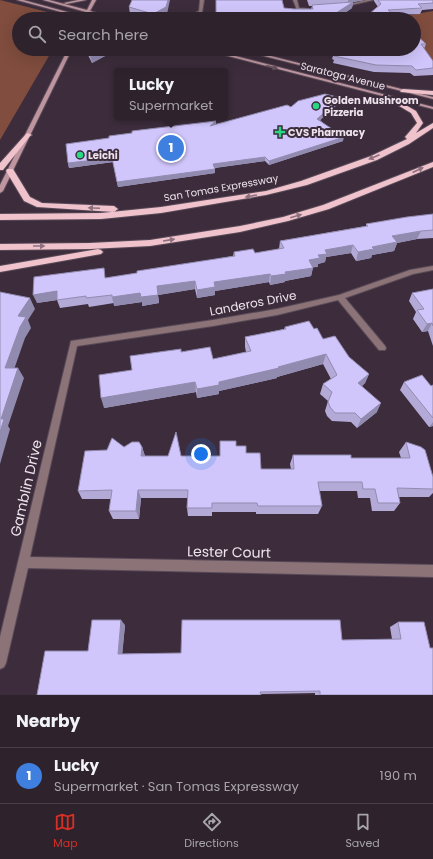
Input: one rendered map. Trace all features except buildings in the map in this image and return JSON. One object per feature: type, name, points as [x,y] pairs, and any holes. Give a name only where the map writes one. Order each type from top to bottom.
[{"type":"highway","points":[[403,91],[433,93]]},
{"type":"highway","points":[[386,96],[414,112],[420,123],[406,142]]},
{"type":"highway","name":"San Tomas Expressway","points":[[0,217],[101,216],[161,210],[266,193],[304,183],[374,158],[406,142],[433,125]]},
{"type":"highway","points":[[0,168],[28,135]]},
{"type":"highway","points":[[0,269],[240,229],[285,219],[326,207],[399,179],[433,164]]},
{"type":"highway","points":[[10,171],[27,199],[40,205],[161,210]]},
{"type":"highway","points":[[0,247],[90,246],[150,243]]},
{"type":"main road","points":[[18,0],[62,12]]},
{"type":"main road","points":[[45,0],[92,12]]},
{"type":"main road","points":[[55,3],[73,3],[84,0]]},
{"type":"main road","points":[[88,11],[94,0]]},
{"type":"main road","points":[[0,191],[67,56]]},
{"type":"main road","name":"Saratoga Avenue","points":[[230,56],[433,108]]},
{"type":"main road","name":"Saratoga Avenue","points":[[266,56],[433,98]]},
{"type":"street","points":[[201,12],[202,0]]},
{"type":"street","points":[[295,0],[298,9],[315,9]]},
{"type":"street","points":[[336,7],[371,0]]},
{"type":"street","name":"Landeros Drive","points":[[74,343],[213,323],[277,312],[340,297],[412,272],[433,268]]},
{"type":"street","points":[[340,297],[382,348]]},
{"type":"street","name":"Gamblin Drive","points":[[0,663],[74,343]]},
{"type":"street","name":"Lester Court","points":[[24,562],[433,571]]},
{"type":"shaded area","points":[[0,0],[47,12],[12,12],[12,56],[49,56],[0,140]]},
{"type":"shaded area","points":[[433,11],[433,63],[421,46],[421,13]]},
{"type":"place","name":"Golden Mushroom Pizzeria","points":[[316,106]]},
{"type":"place","name":"CVS Pharmacy","points":[[280,132]]},
{"type":"place","name":"Lucky","points":[[171,148]]},
{"type":"place","name":"Leichi","points":[[80,155]]}]
